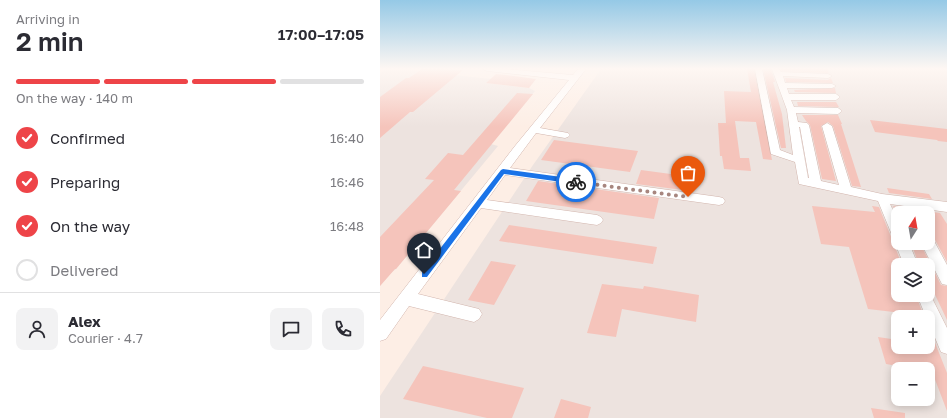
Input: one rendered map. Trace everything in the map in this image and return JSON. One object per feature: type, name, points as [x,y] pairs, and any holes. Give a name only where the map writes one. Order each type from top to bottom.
[{"type":"street","points":[[380,333],[567,89]]},
{"type":"street","points":[[763,89],[775,152],[799,160]]},
{"type":"street","points":[[783,89],[791,110],[804,181],[945,210]]},
{"type":"street","points":[[786,97],[836,97]]},
{"type":"street","points":[[791,110],[838,111]]},
{"type":"street","points":[[793,124],[804,125],[816,184]]},
{"type":"street","points":[[827,126],[846,190]]},
{"type":"street","points":[[534,130],[565,135]]},
{"type":"street","points":[[503,171],[719,201]]},
{"type":"street","points":[[882,198],[891,219]]},
{"type":"street","points":[[906,201],[908,206]]},
{"type":"street","points":[[479,203],[597,220]]},
{"type":"street","points":[[932,250],[947,279]]},
{"type":"street","points":[[406,298],[474,314]]},
{"type":"street","points":[[927,302],[947,346]]},
{"type":"shaded area","points":[[380,89],[530,89],[535,91],[491,144],[498,146],[396,269],[380,286]]},
{"type":"shaded area","points":[[587,89],[947,89],[947,418],[380,418],[380,396],[533,165]]},
{"type":"building","points":[[392,89],[441,89],[413,112],[410,112],[380,138],[380,97]]},
{"type":"building","points":[[750,89],[758,89],[772,160],[763,159],[756,122],[735,121],[740,158],[749,158],[751,171],[724,169],[722,156],[720,156],[718,123],[726,123],[724,91],[751,92]]},
{"type":"building","points":[[767,89],[775,89],[782,114],[786,148],[781,148]]},
{"type":"building","points":[[835,89],[836,93],[795,92],[794,90]]},
{"type":"building","points":[[517,93],[533,94],[454,190],[461,191],[380,286],[380,237],[434,180],[425,179],[448,153],[463,155]]},
{"type":"building","points":[[797,102],[836,102],[839,107],[798,106]]},
{"type":"building","points":[[802,115],[838,115],[861,187],[852,186],[833,126],[828,122],[821,126],[836,181],[822,179],[810,125]]},
{"type":"building","points":[[870,120],[947,129],[947,142],[875,132]]},
{"type":"building","points":[[554,140],[638,151],[630,172],[541,160]]},
{"type":"building","points":[[641,170],[693,177],[691,191],[636,184]]},
{"type":"building","points":[[538,181],[659,198],[654,219],[526,201]]},
{"type":"building","points":[[887,188],[929,194],[932,199],[889,193]]},
{"type":"building","points":[[812,206],[875,212],[872,206],[879,207],[891,237],[891,250],[896,250],[899,258],[891,258],[891,302],[919,302],[921,310],[891,310],[891,312],[868,309],[849,247],[821,244]]},
{"type":"building","points":[[935,212],[940,213],[947,224],[947,262],[935,240]]},
{"type":"building","points":[[509,225],[657,247],[653,264],[499,241]]},
{"type":"building","points":[[914,250],[924,250],[928,258],[916,258]]},
{"type":"building","points":[[491,261],[516,265],[494,305],[468,300]]},
{"type":"building","points":[[935,273],[941,285],[947,286],[947,320],[935,295]]},
{"type":"building","points":[[602,284],[643,289],[644,286],[699,295],[696,322],[622,309],[616,337],[587,333]]},
{"type":"building","points":[[878,337],[891,339],[891,354],[935,354],[935,343],[947,373],[947,411],[935,380],[935,362],[891,362],[891,365],[886,364]]},
{"type":"building","points":[[423,366],[524,388],[512,418],[487,418],[403,399]]},
{"type":"building","points":[[561,399],[591,407],[588,418],[554,418]]},
{"type":"building","points":[[871,408],[905,413],[905,418],[874,418]]},
{"type":"way so far","points":[[576,182],[688,197]]},
{"type":"route","points":[[424,274],[503,171],[576,182]]}]
